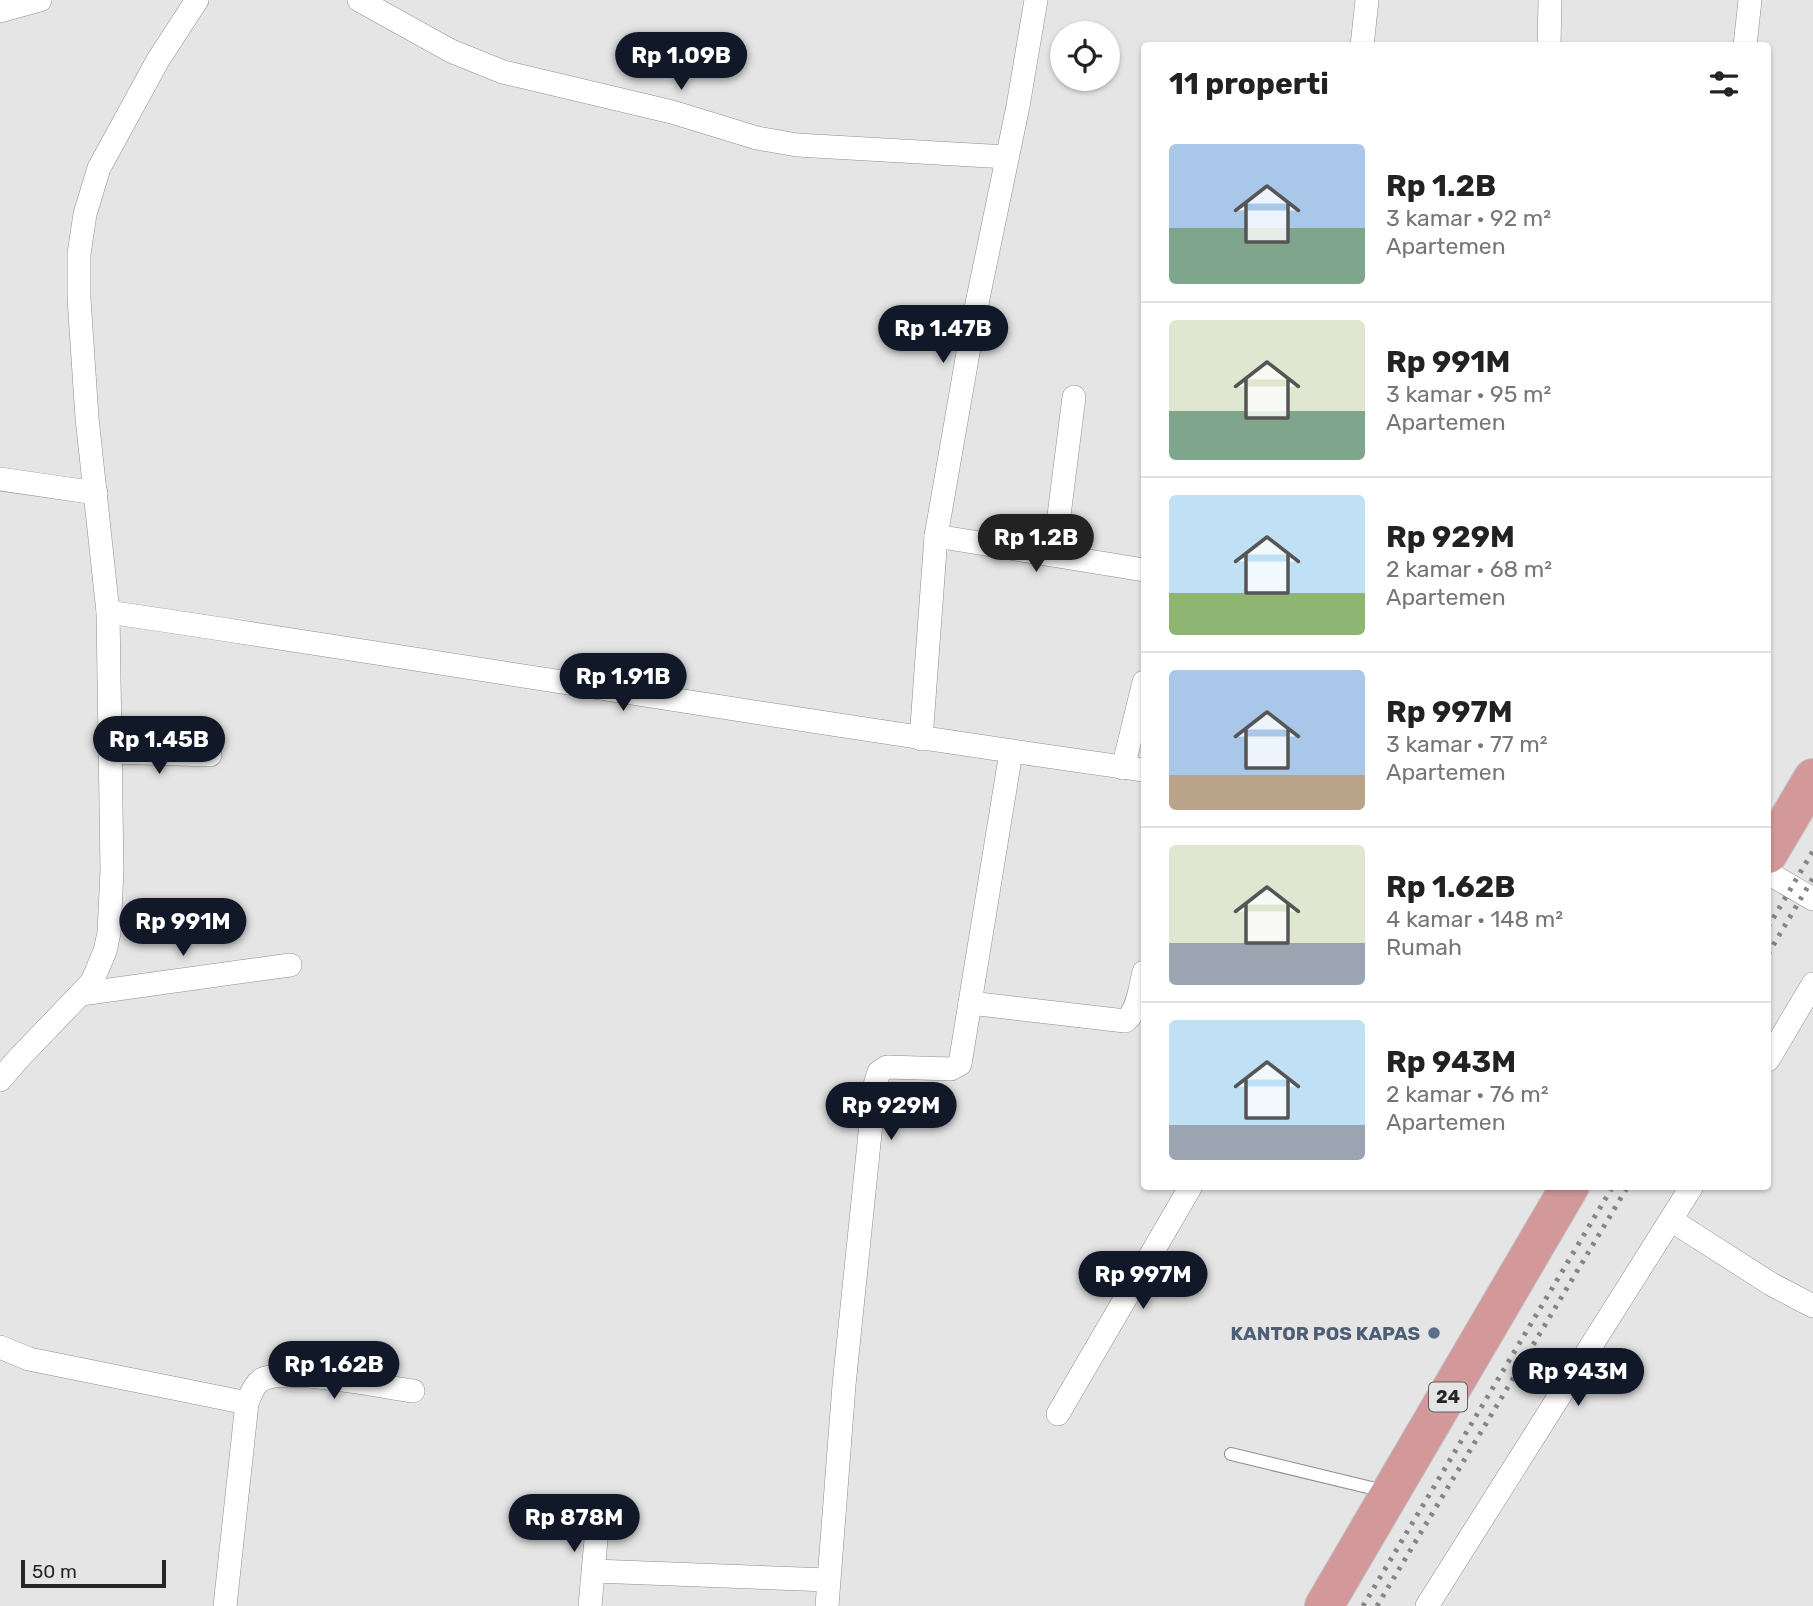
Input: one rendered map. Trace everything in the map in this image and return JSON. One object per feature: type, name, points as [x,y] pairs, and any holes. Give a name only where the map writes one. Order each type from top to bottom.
[{"type":"highway","points":[[1771,849],[1813,778]]},
{"type":"highway","name":"24","points":[[1324,1606],[1568,1190]]},
{"type":"street","points":[[0,11],[40,0]]},
{"type":"street","points":[[0,1080],[81,994],[99,969],[109,933],[112,881],[108,612],[87,418],[79,298],[79,254],[85,214],[99,168],[158,60],[197,0]]},
{"type":"street","points":[[359,0],[452,51],[503,72],[672,112],[757,138],[797,145],[1007,157]]},
{"type":"street","points":[[922,739],[936,536],[975,313],[1037,0]]},
{"type":"street","points":[[1362,42],[1367,0]]},
{"type":"street","points":[[1549,42],[1550,0]]},
{"type":"street","points":[[1745,42],[1750,0]]},
{"type":"street","points":[[1054,555],[1074,397]]},
{"type":"street","points":[[0,479],[96,493]]},
{"type":"street","points":[[936,536],[1141,570]]},
{"type":"street","points":[[108,612],[922,739],[1134,769],[1141,708]]},
{"type":"street","points":[[111,752],[210,755]]},
{"type":"street","points":[[827,1606],[844,1385],[875,1084],[879,1072],[887,1067],[951,1069],[958,1066],[963,1050],[1011,752]]},
{"type":"street","points":[[1771,875],[1813,899]]},
{"type":"street","points":[[81,994],[290,965]]},
{"type":"street","points":[[970,1003],[1125,1021],[1131,1017],[1141,983]]},
{"type":"street","points":[[1771,1055],[1813,984]]},
{"type":"street","points":[[1058,1415],[1189,1190]]},
{"type":"street","points":[[1427,1606],[1690,1190]]},
{"type":"street","points":[[1671,1220],[1771,1284],[1813,1306]]},
{"type":"street","points":[[0,1347],[29,1359],[247,1403]]},
{"type":"street","points":[[225,1606],[247,1403],[256,1385],[276,1375],[334,1379],[413,1391]]},
{"type":"street","points":[[590,1606],[599,1506]]},
{"type":"street","points":[[594,1571],[828,1580]]},
{"type":"lane","points":[[1231,1454],[1392,1493]]},
{"type":"railway","points":[[1771,922],[1813,851]]},
{"type":"railway","points":[[1771,949],[1813,878]]},
{"type":"railway","points":[[1363,1606],[1611,1190]]},
{"type":"railway","points":[[1377,1606],[1626,1190]]},
{"type":"place","name":"KANTOR POS KAPAS","points":[[1434,1333]]}]
